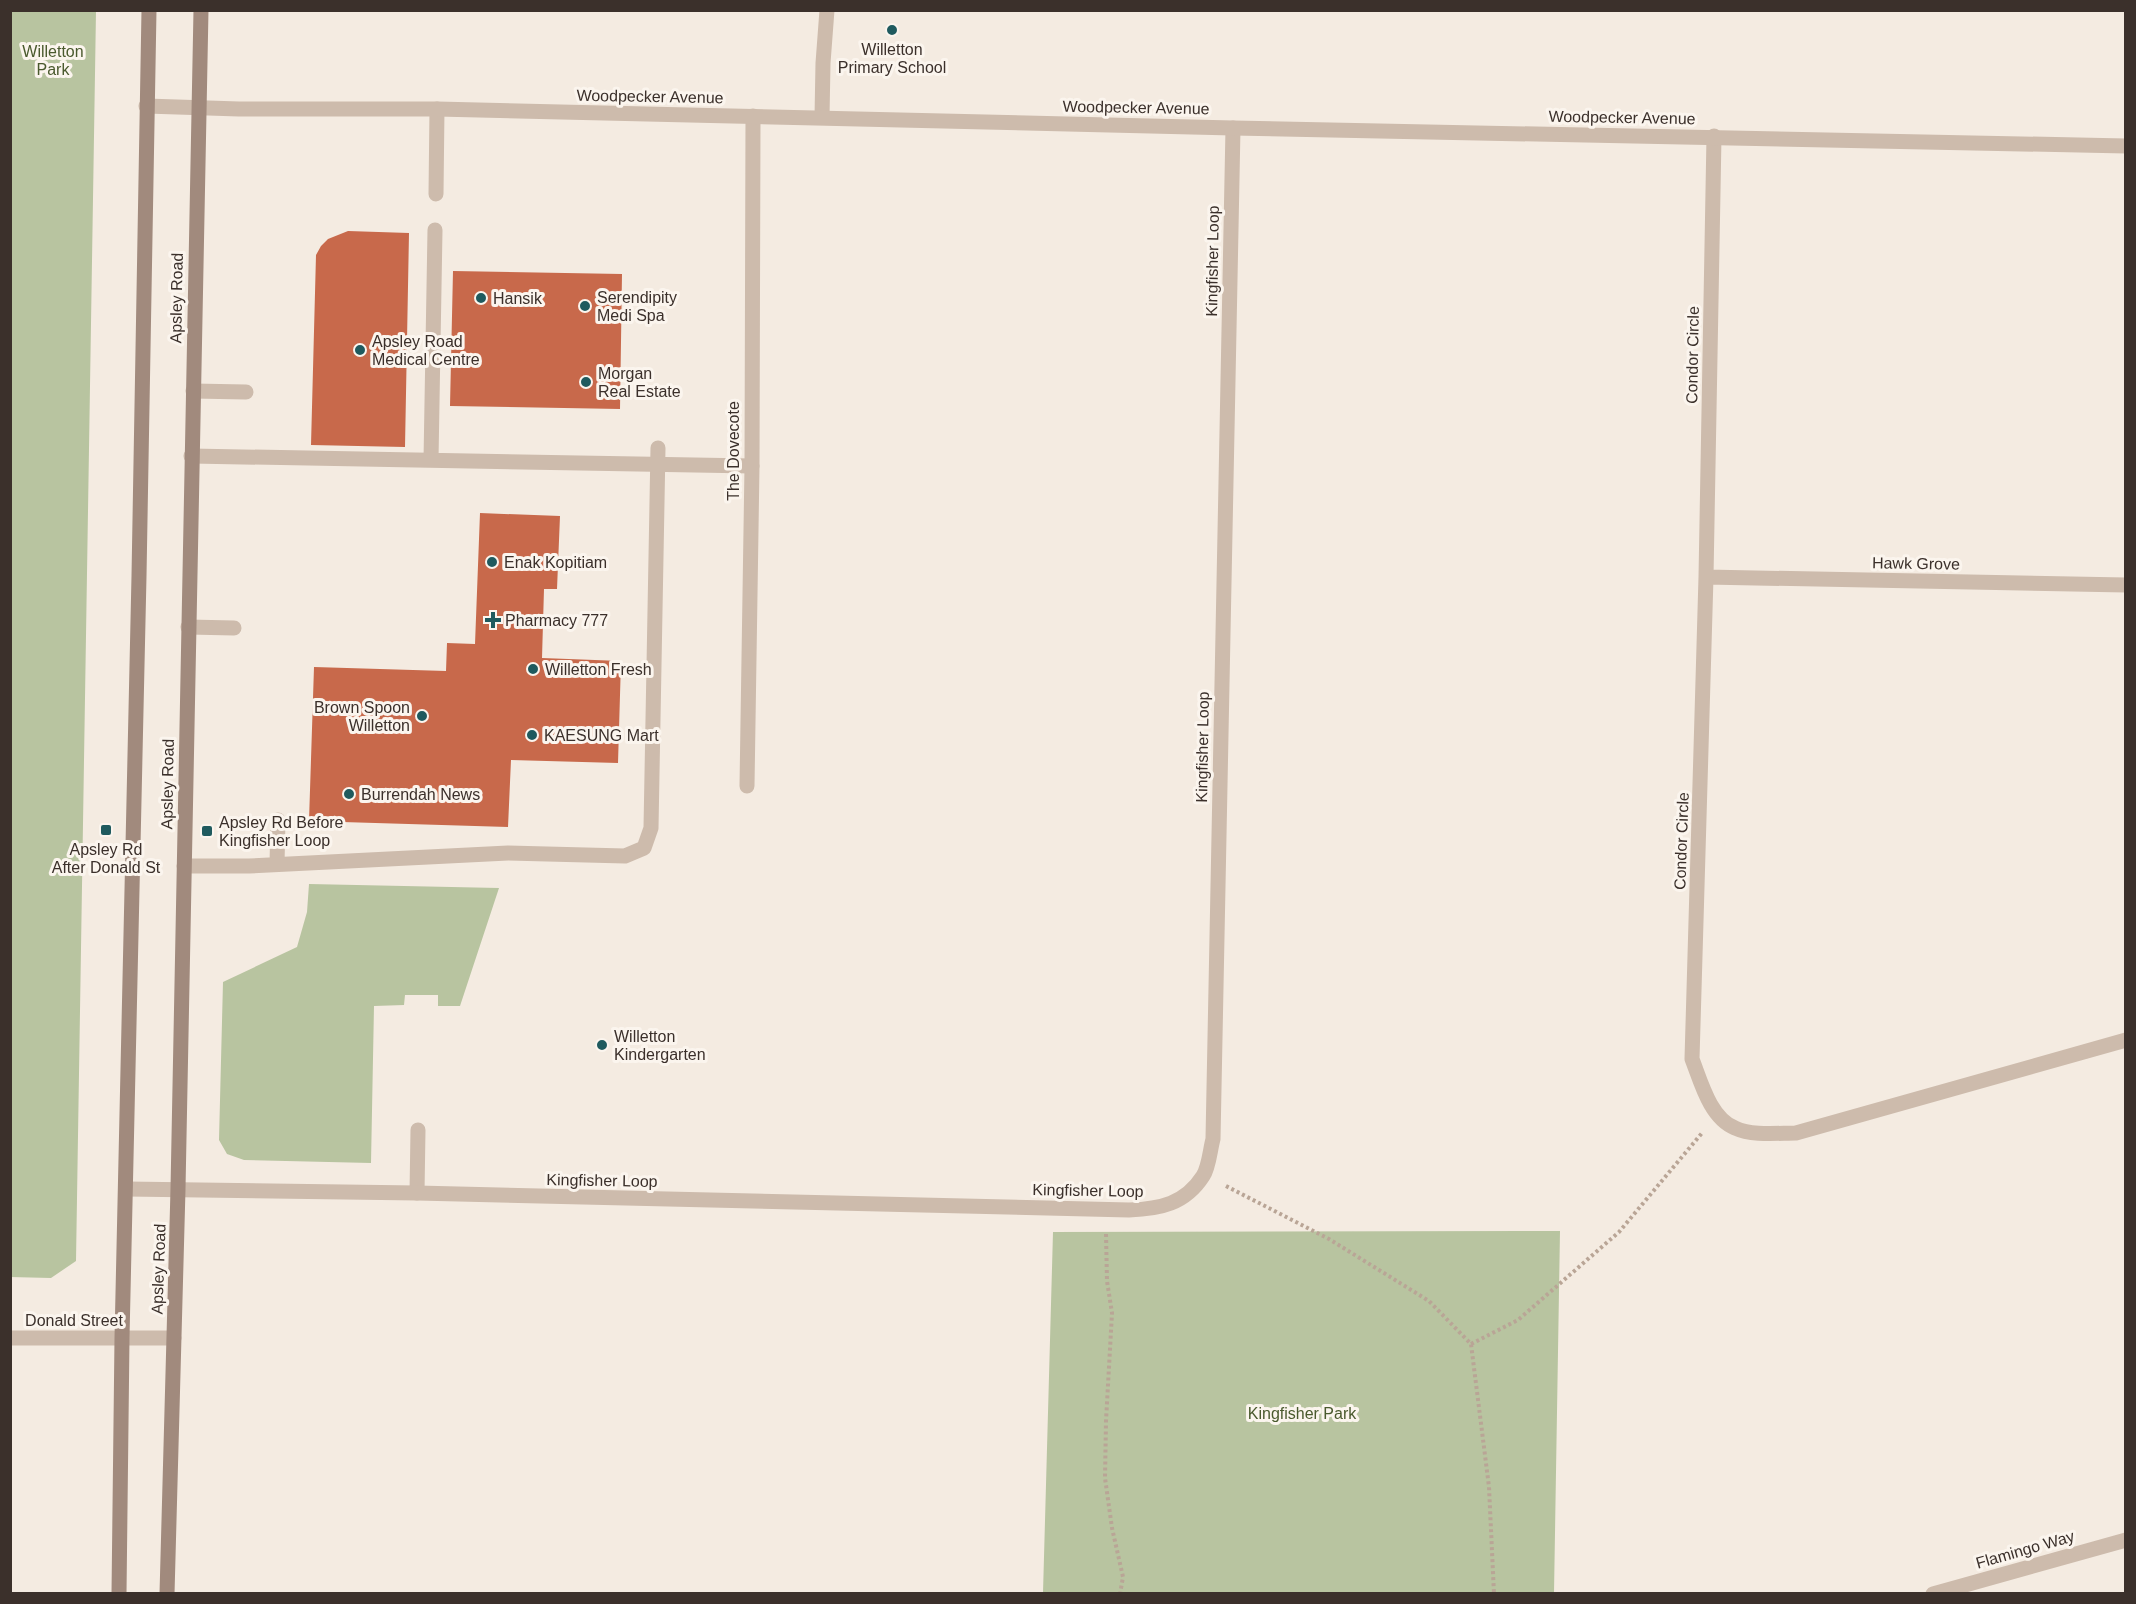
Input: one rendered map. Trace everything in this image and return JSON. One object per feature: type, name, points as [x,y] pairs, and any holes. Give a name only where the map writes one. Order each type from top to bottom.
[{"type":"main road","name":"Apsley Road","points":[[119,1593],[122,1338],[149,10]]},
{"type":"main road","name":"Apsley Road","points":[[167,1593],[178,1189],[201,10]]},
{"type":"street","points":[[822,117],[827,10]]},
{"type":"street","name":"Woodpecker Avenue","points":[[146,106],[437,109],[2126,146]]},
{"type":"street","points":[[436,194],[437,109]]},
{"type":"street","name":"The Dovecote","points":[[747,786],[752,466],[753,116]]},
{"type":"street","name":"Kingfisher Loop","points":[[126,1189],[1107,1209],[1156,1209],[1183,1198],[1204,1175],[1213,1139],[1233,128]]},
{"type":"street","name":"Condor Circle","points":[[1714,136],[1706,578],[1692,1059],[1717,1114]]},
{"type":"street","points":[[431,460],[435,230]]},
{"type":"street","points":[[192,392],[246,392]]},
{"type":"street","points":[[184,866],[508,853],[625,856],[644,848],[651,828],[658,448]]},
{"type":"street","points":[[191,456],[290,465],[384,466],[431,460],[752,466]]},
{"type":"street","name":"Hawk Grove","points":[[1706,578],[2126,585]]},
{"type":"street","points":[[188,627],[234,628]]},
{"type":"street","points":[[277,864],[278,820]]},
{"type":"street","points":[[1717,1114],[1735,1128],[1765,1134],[1796,1133],[2126,1040]]},
{"type":"street","points":[[417,1194],[418,1130]]},
{"type":"street","name":"Donald Street","points":[[10,1338],[174,1338]]},
{"type":"street","name":"Flamingo Way","points":[[1934,1593],[2126,1540]]},
{"type":"path","points":[[1471,1344],[1518,1320],[1619,1233],[1717,1114]]},
{"type":"path","points":[[1204,1175],[1329,1239],[1429,1301],[1471,1344],[1489,1487],[1494,1593]]},
{"type":"path","points":[[1107,1209],[1107,1281],[1112,1313],[1105,1478],[1112,1528],[1124,1577],[1120,1593]]},
{"type":"green space","name":"Willetton Park","points":[[11,10],[96,11],[76,1261],[51,1278],[10,1277]]},
{"type":"green space","points":[[309,884],[499,888],[460,1006],[438,1006],[438,995],[405,995],[404,1005],[374,1006],[371,1163],[244,1160],[227,1154],[219,1140],[223,982],[297,947],[307,912]]},
{"type":"green space","name":"Kingfisher Park","points":[[1560,1231],[1554,1593],[1043,1593],[1053,1232]]},
{"type":"building","name":"Apsley Road Medical Centre","points":[[348,231],[409,233],[405,447],[311,445],[316,255],[328,239]]},
{"type":"building","points":[[453,271],[622,274],[620,409],[450,406]]},
{"type":"building","name":"Willetton Fresh","points":[[480,513],[560,516],[557,589],[544,589],[542,658],[621,661],[618,763],[511,760],[508,827],[309,821],[314,667],[446,671],[447,643],[475,644]]},
{"type":"place","name":"Willetton Primary School","points":[[892,30]]},
{"type":"place","name":"Hansik","points":[[481,298]]},
{"type":"place","name":"Serendipity Medi Spa","points":[[585,306]]},
{"type":"place","name":"Apsley Road Medical Centre","points":[[360,350]]},
{"type":"place","name":"Morgan Real Estate","points":[[586,382]]},
{"type":"place","name":"Enak Kopitiam","points":[[492,562]]},
{"type":"place","name":"Pharmacy 777","points":[[493,620]]},
{"type":"place","name":"Willetton Fresh","points":[[533,669]]},
{"type":"place","name":"Brown Spoon Willetton","points":[[422,716]]},
{"type":"place","name":"KAESUNG Mart","points":[[532,735]]},
{"type":"place","name":"Burrendah News","points":[[349,794]]},
{"type":"place","name":"Apsley Rd After Donald St","points":[[106,830]]},
{"type":"place","name":"Apsley Rd Before Kingfisher Loop","points":[[207,831]]},
{"type":"place","name":"Willetton Kindergarten","points":[[602,1045]]}]
